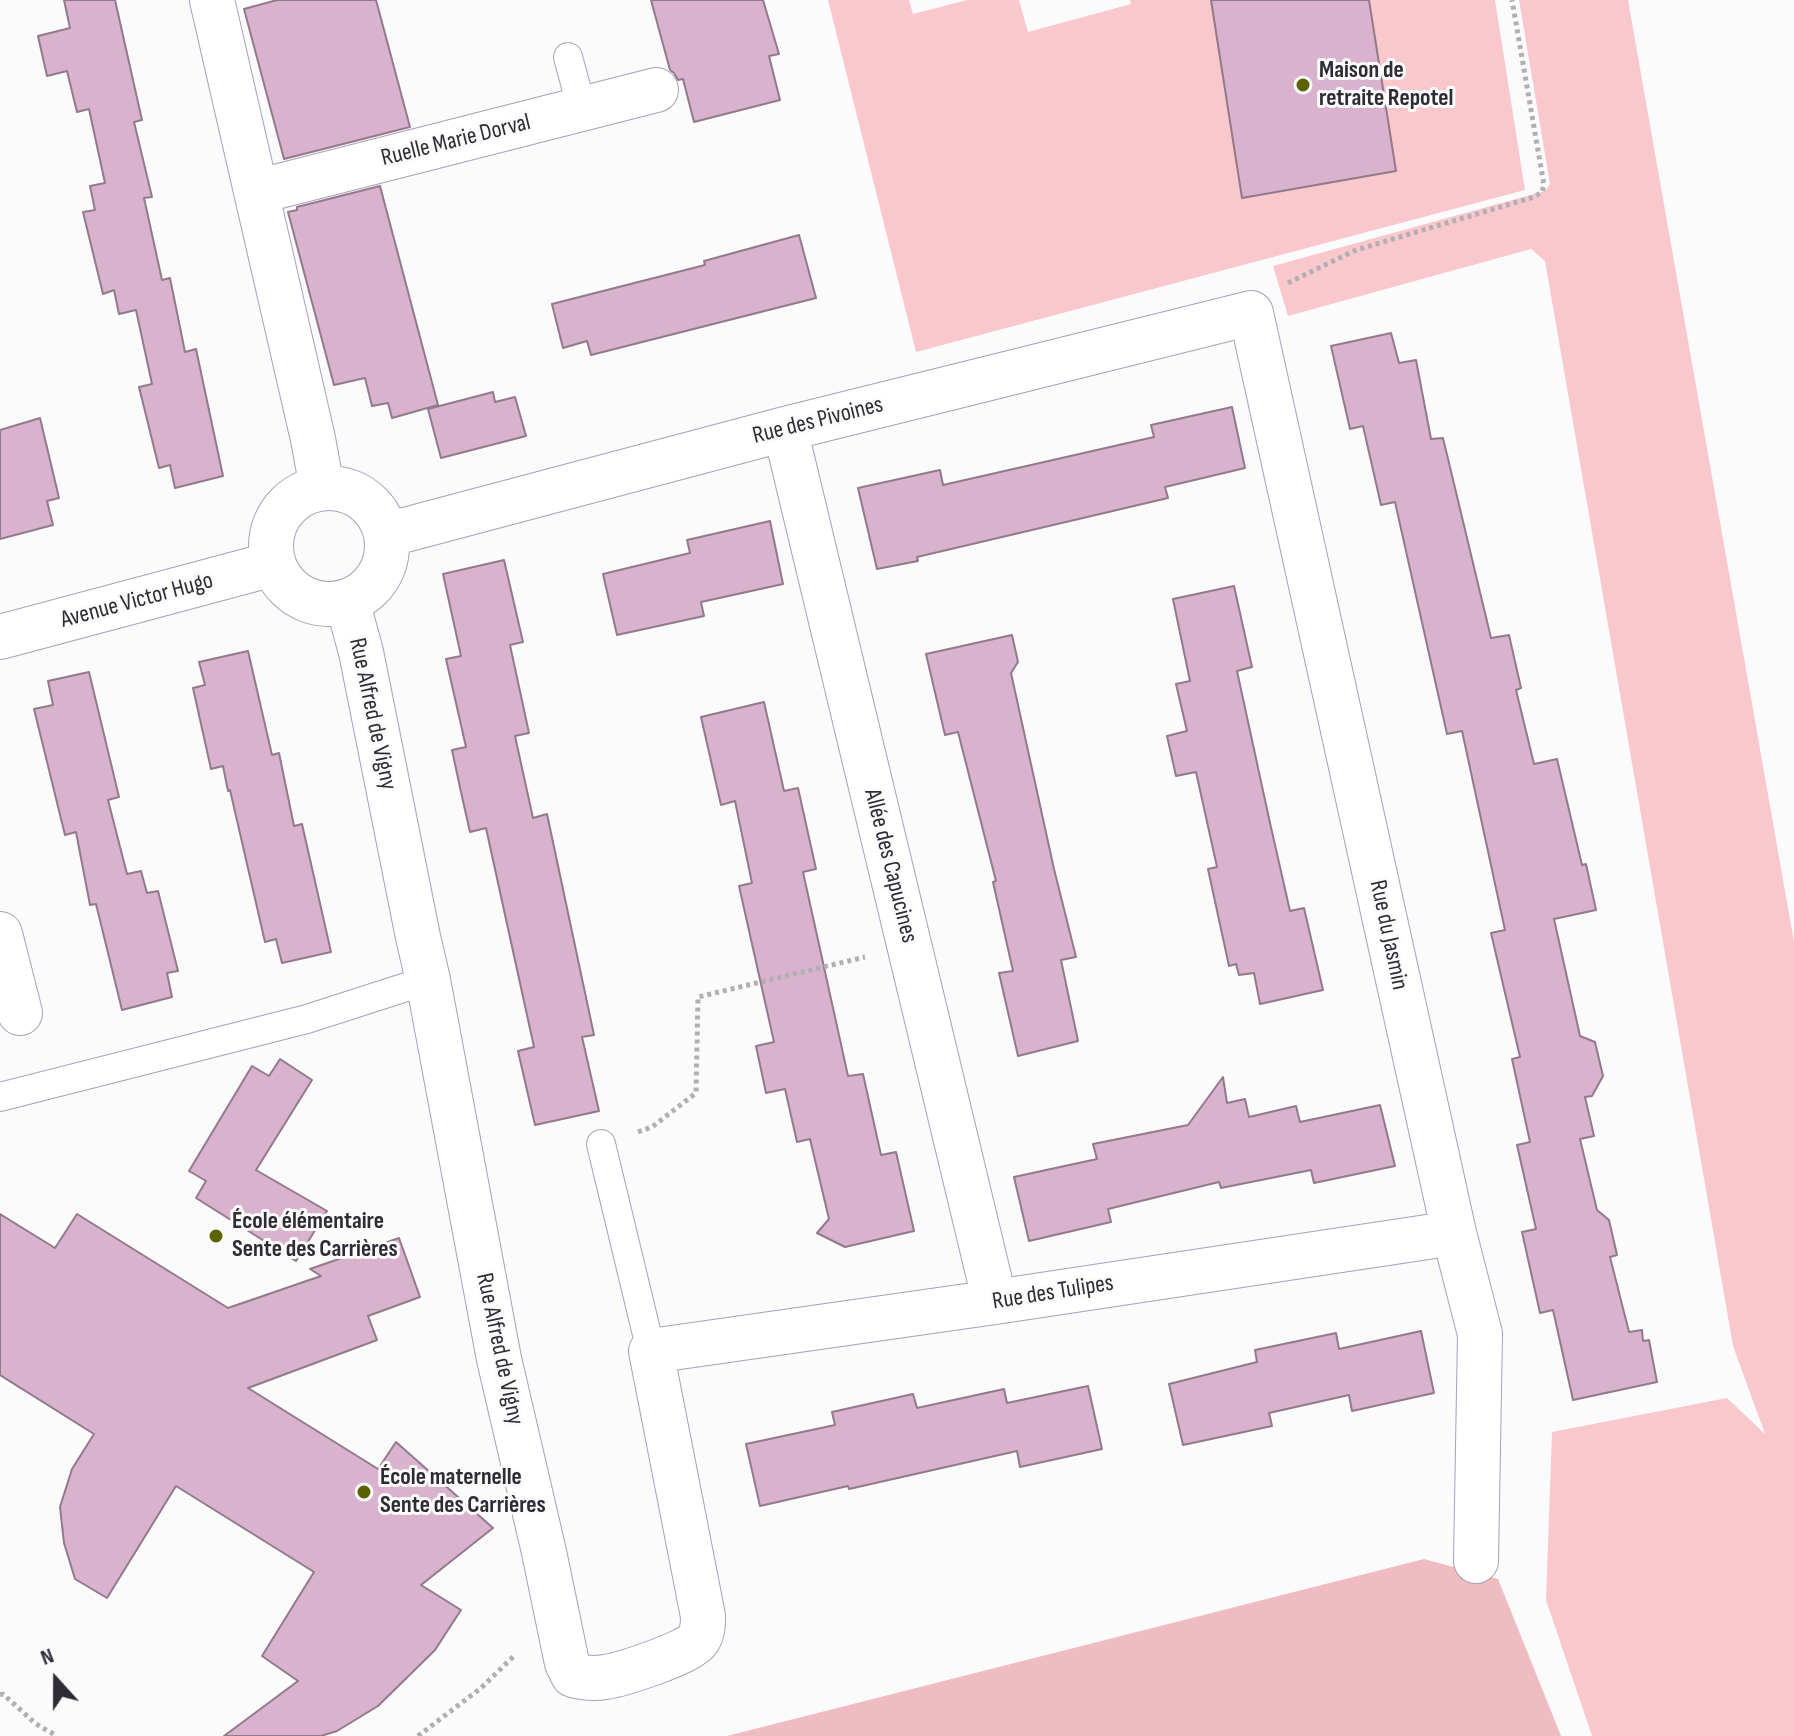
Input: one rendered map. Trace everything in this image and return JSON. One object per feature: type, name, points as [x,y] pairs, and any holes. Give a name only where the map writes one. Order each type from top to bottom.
[{"type":"street","points":[[212,0],[322,488]]},
{"type":"street","name":"Ruelle Marie Dorval","points":[[256,192],[656,90]]},
{"type":"street","name":"Rue des Pivoines","points":[[386,535],[1266,300]]},
{"type":"street","name":"Rue du Jasmin","points":[[1266,300],[1454,1233],[1480,1334],[1476,1561]]},
{"type":"street","name":"Allée des Capucines","points":[[785,429],[995,1302]]},
{"type":"street","points":[[322,488],[344,489],[364,498],[378,514],[386,535],[386,556],[379,576],[365,591],[347,601],[324,604],[302,598],[284,584],[273,564],[270,544],[274,524],[286,506],[303,494],[322,488]]},
{"type":"street","name":"Avenue Victor Hugo","points":[[0,637],[273,564]]},
{"type":"street","name":"Rue Alfred de Vigny","points":[[347,601],[361,652],[428,980],[499,1359],[567,1663],[573,1675],[608,1677],[686,1651],[697,1642],[703,1628],[651,1351]]},
{"type":"street","points":[[0,934],[20,1013]]},
{"type":"street","name":"Rue des Tulipes","points":[[651,1351],[1454,1233]]},
{"type":"lane","points":[[568,57],[582,109]]},
{"type":"lane","points":[[0,1097],[307,1019],[428,980]]},
{"type":"lane","points":[[601,1144],[651,1351]]},
{"type":"path","points":[[1266,300],[1292,280],[1356,250],[1542,192],[1544,185],[1512,0]]},
{"type":"path","points":[[601,1144],[652,1127],[696,1093],[698,997],[909,946]]},
{"type":"path","points":[[418,1736],[492,1678],[515,1656],[519,1641]]},
{"type":"path","points":[[0,1695],[3,1694],[36,1724],[57,1736]]},
{"type":"shaded area","points":[[828,0],[909,0],[913,14],[967,0],[1019,0],[1028,32],[1131,4],[1130,0],[1211,0],[1242,198],[1369,0],[1495,0],[1525,190],[916,352]]},
{"type":"shaded area","points":[[1519,0],[1628,0],[1794,942],[1794,1736],[1592,1736],[1546,1600],[1552,1432],[1727,1398],[1765,1434],[1733,1346],[1545,261],[1531,249],[1288,316],[1273,266],[1545,191],[1550,184]]},
{"type":"shaded area","points":[[1424,1559],[1498,1579],[1561,1736],[727,1736]]},
{"type":"building","points":[[64,0],[115,0],[142,120],[134,122],[152,197],[144,198],[162,280],[170,278],[185,352],[196,349],[223,476],[175,488],[170,465],[159,468],[139,387],[152,384],[136,310],[119,314],[114,290],[103,294],[83,212],[95,210],[90,186],[105,183],[89,109],[77,112],[67,71],[47,76],[38,36],[70,28]]},
{"type":"building","points":[[277,0],[376,0],[410,127],[284,159],[244,9]]},
{"type":"building","points":[[651,0],[763,0],[779,54],[769,56],[780,100],[694,122],[683,79],[678,80],[670,70]]},
{"type":"building","name":"Maison de retraite Repotel","points":[[1211,0],[1369,0],[1396,171],[1242,198]]},
{"type":"building","points":[[380,186],[438,405],[392,418],[388,403],[372,406],[365,378],[334,385],[288,212]]},
{"type":"building","points":[[799,235],[816,298],[591,355],[587,341],[563,348],[552,304],[705,265],[704,261]]},
{"type":"building","points":[[1391,333],[1399,363],[1416,360],[1431,439],[1443,438],[1491,638],[1509,635],[1521,688],[1516,690],[1534,764],[1557,759],[1596,910],[1554,919],[1580,1036],[1595,1042],[1603,1076],[1592,1096],[1585,1097],[1594,1136],[1580,1139],[1597,1210],[1609,1220],[1617,1255],[1610,1257],[1629,1332],[1642,1330],[1643,1341],[1649,1340],[1657,1382],[1573,1400],[1553,1310],[1540,1313],[1522,1232],[1536,1229],[1517,1145],[1530,1142],[1512,1059],[1520,1057],[1491,933],[1505,930],[1462,731],[1447,734],[1395,502],[1381,505],[1363,426],[1350,429],[1331,346]]},
{"type":"building","points":[[493,392],[495,402],[515,397],[526,436],[441,458],[428,409]]},
{"type":"building","points":[[1232,407],[1245,468],[1165,487],[1168,498],[877,569],[858,488],[940,470],[943,485],[1154,437],[1151,425]]},
{"type":"building","points":[[40,418],[59,498],[47,501],[53,525],[0,539],[0,430]]},
{"type":"building","points":[[770,521],[783,584],[701,602],[704,616],[617,635],[603,574],[690,553],[687,540]]},
{"type":"building","points":[[504,560],[523,642],[510,645],[529,733],[515,736],[533,818],[547,814],[594,1035],[582,1037],[599,1111],[535,1125],[518,1051],[534,1047],[486,828],[470,832],[452,750],[466,747],[446,659],[461,656],[443,574]]},
{"type":"building","points":[[1234,586],[1252,667],[1237,671],[1270,823],[1290,911],[1304,908],[1323,990],[1260,1004],[1254,973],[1239,975],[1236,964],[1229,966],[1208,869],[1217,867],[1196,772],[1176,776],[1167,736],[1187,731],[1176,684],[1190,681],[1173,599]]},
{"type":"building","points":[[1012,635],[1018,662],[1011,673],[1076,957],[1061,960],[1078,1041],[1018,1056],[999,973],[1013,971],[993,882],[996,881],[958,732],[945,735],[926,654]]},
{"type":"building","points":[[248,651],[272,755],[279,753],[294,826],[302,824],[331,952],[282,963],[276,939],[265,942],[230,790],[223,766],[211,769],[193,688],[205,685],[199,662]]},
{"type":"building","points":[[89,672],[119,797],[108,800],[127,874],[141,871],[147,893],[158,891],[178,971],[167,973],[172,997],[122,1010],[96,904],[90,905],[76,832],[65,835],[34,709],[53,705],[48,681]]},
{"type":"building","points":[[764,702],[784,791],[798,788],[816,869],[803,872],[848,1076],[863,1074],[881,1155],[896,1152],[914,1231],[845,1247],[817,1233],[829,1219],[810,1139],[797,1142],[785,1089],[766,1093],[756,1046],[774,1042],[739,886],[752,883],[735,801],[721,805],[701,717]]},
{"type":"building","points":[[280,1059],[312,1080],[256,1170],[327,1211],[296,1261],[196,1198],[206,1181],[189,1171],[252,1066],[269,1076]]},
{"type":"building","points":[[1223,1077],[1227,1103],[1245,1099],[1249,1117],[1296,1106],[1300,1122],[1380,1105],[1395,1166],[1314,1183],[1311,1170],[1221,1188],[1219,1182],[1108,1209],[1111,1222],[1029,1241],[1014,1177],[1097,1159],[1093,1144],[1188,1125]]},
{"type":"building","points":[[0,1214],[55,1248],[77,1214],[228,1308],[321,1276],[310,1269],[399,1238],[420,1297],[368,1316],[377,1340],[248,1388],[378,1469],[396,1442],[493,1528],[421,1585],[461,1610],[435,1650],[378,1706],[337,1731],[321,1736],[224,1736],[298,1681],[262,1656],[314,1572],[176,1486],[107,1598],[75,1579],[64,1543],[60,1507],[72,1469],[94,1434],[0,1375]]},
{"type":"building","points":[[1421,1331],[1434,1393],[1352,1411],[1349,1395],[1269,1413],[1272,1426],[1183,1445],[1169,1384],[1257,1362],[1255,1350],[1336,1333],[1339,1349]]},
{"type":"building","points":[[1088,1386],[1102,1449],[1020,1467],[1017,1451],[760,1506],[746,1444],[835,1425],[832,1412],[913,1394],[917,1408],[1004,1389],[1007,1403]]},
{"type":"place","name":"Maison de retraite Repotel","points":[[1303,85]]},
{"type":"place","name":"École élémentaire Sente des Carrières","points":[[216,1236]]},
{"type":"place","name":"École maternelle Sente des Carrières","points":[[364,1492]]}]
